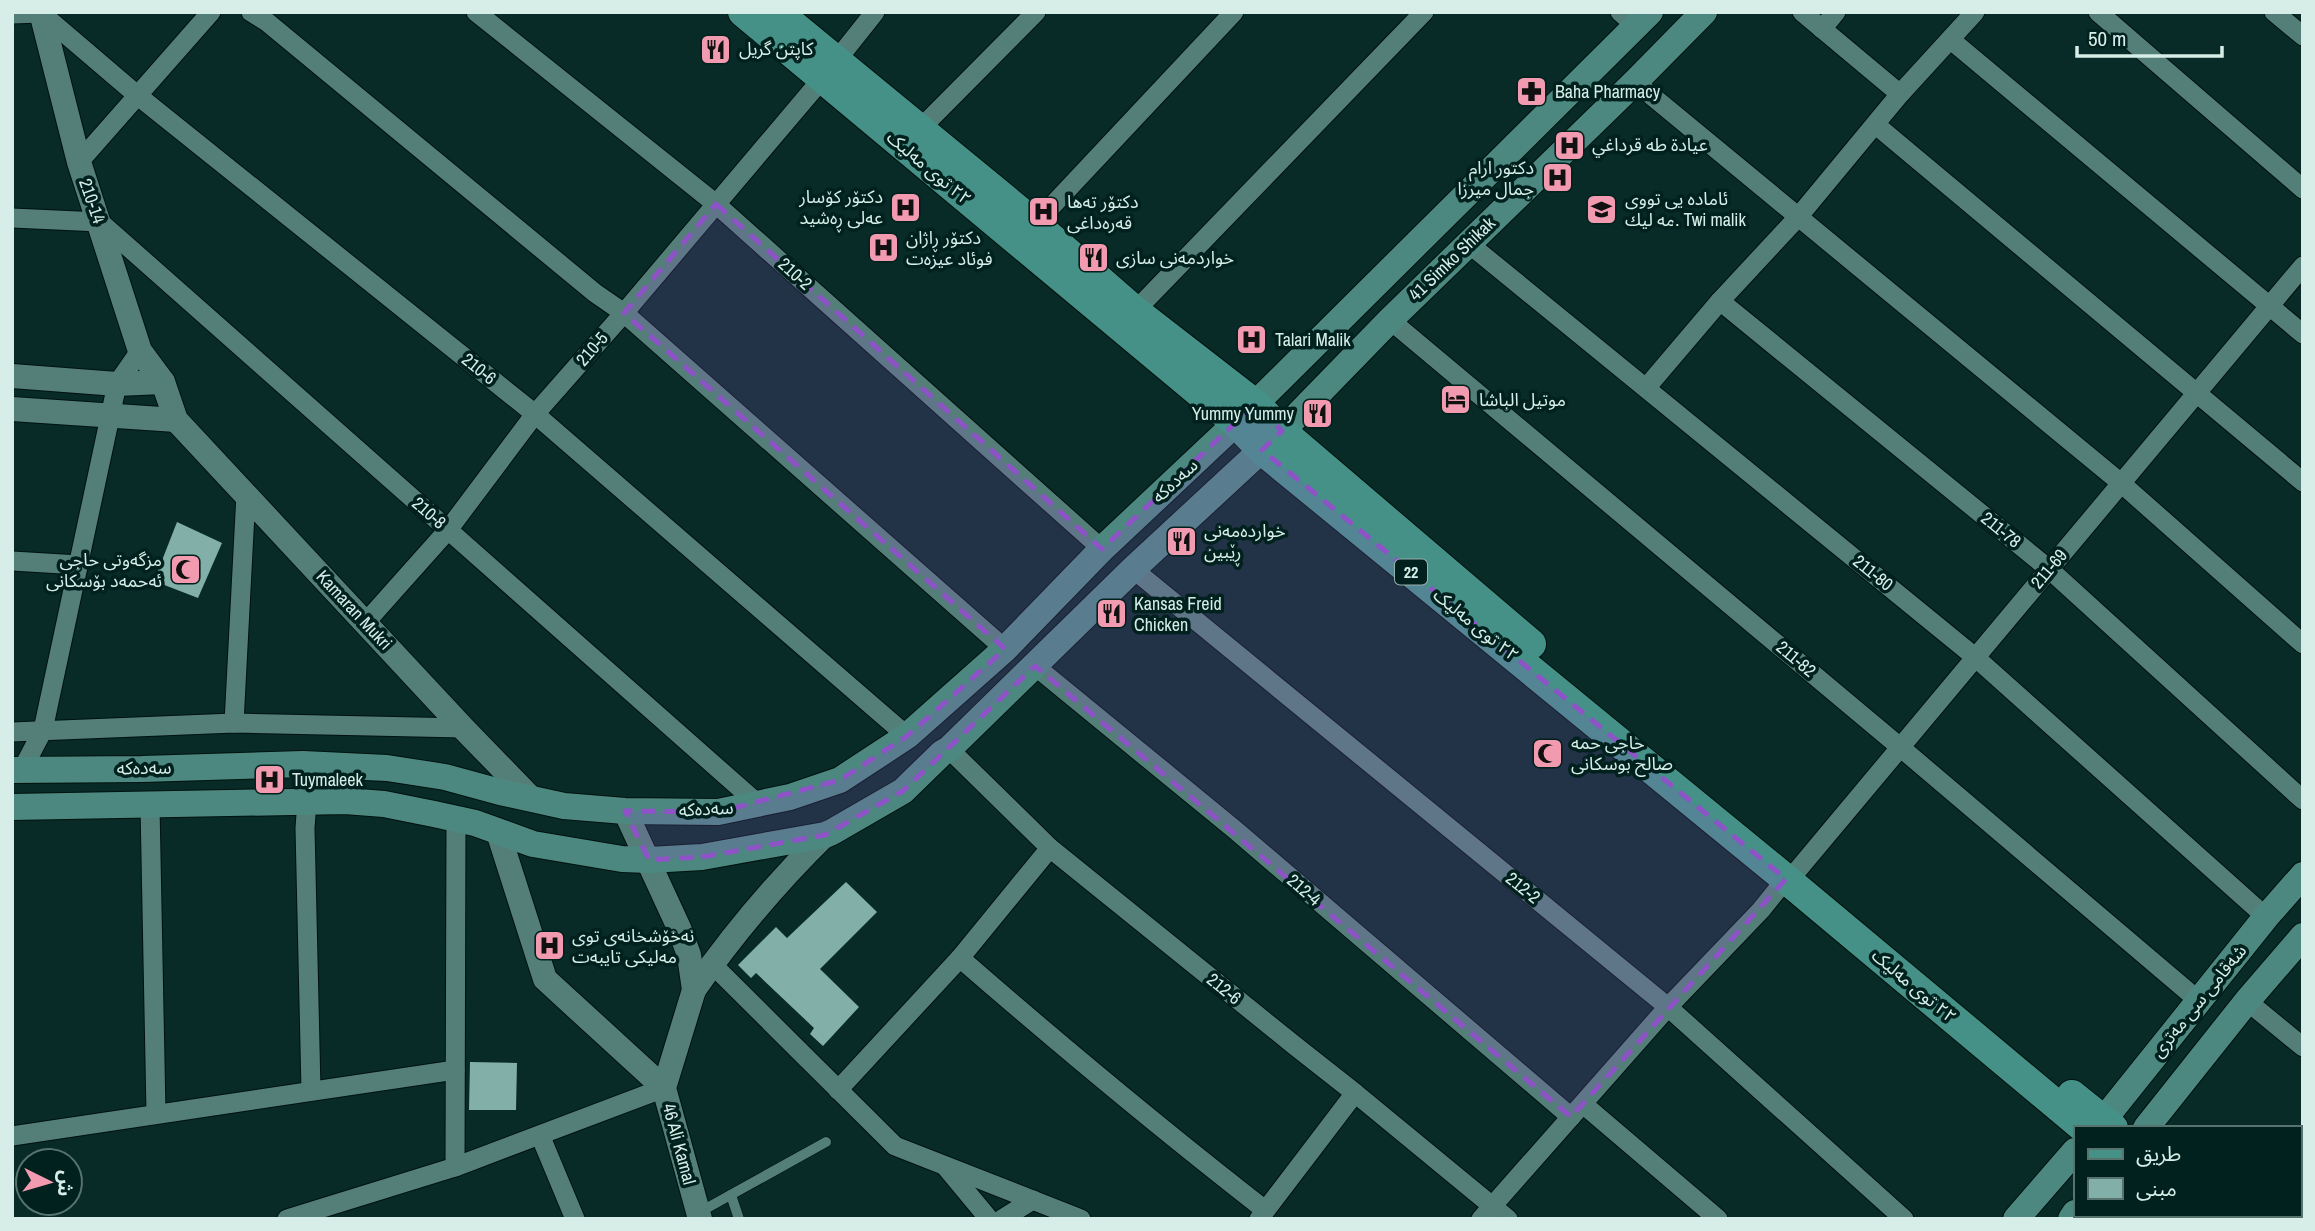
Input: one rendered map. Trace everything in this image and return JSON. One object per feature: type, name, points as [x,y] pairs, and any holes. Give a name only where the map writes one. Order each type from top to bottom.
[{"type":"main road","name":"٢٢ توی مەلیک","points":[[743,12],[919,130],[1035,224],[1135,312],[1272,441],[1791,875],[2099,1126]]},
{"type":"main road","name":"٢٢ توی مەلیک","points":[[777,12],[829,70],[1246,414]]},
{"type":"main road","name":"41 Simko Shikak","points":[[949,749],[1133,569],[1272,441],[1390,320],[1704,12]]},
{"type":"main road","name":"41 Simko Shikak","points":[[1246,414],[1636,17]]},
{"type":"main road","name":"سەدەکە","points":[[17,770],[303,764],[375,768],[445,777],[564,806],[625,811],[718,812],[790,797],[840,780],[907,736],[1005,649],[1102,549],[1246,414]]},
{"type":"main road","name":"سەدەکە","points":[[12,807],[345,801],[384,804],[475,823],[533,844],[590,855],[649,860],[702,857],[825,835],[903,791],[949,749]]},
{"type":"main road","name":"شەقامی سی مەتری","points":[[2099,1126],[2266,917],[2303,875]]},
{"type":"main road","name":"شەقامی سی مەتری","points":[[2148,1126],[2247,1001],[2303,936]]},
{"type":"main road","points":[[2016,1219],[2074,1153]]},
{"type":"street","points":[[79,162],[211,12]]},
{"type":"street","points":[[251,12],[267,22],[595,293],[624,313],[1005,649]]},
{"type":"street","name":"210-2","points":[[476,12],[716,204],[1102,549]]},
{"type":"street","name":"210-5","points":[[366,622],[448,530],[535,414],[624,313],[875,12]]},
{"type":"street","points":[[919,130],[1036,12]]},
{"type":"street","points":[[1035,224],[1234,12]]},
{"type":"street","points":[[1135,312],[1424,12]]},
{"type":"street","points":[[1802,12],[1900,94]]},
{"type":"street","points":[[1822,29],[1836,12]]},
{"type":"street","points":[[1646,388],[1720,301],[1799,216],[1900,94],[1975,12]]},
{"type":"street","points":[[2098,12],[2303,189]]},
{"type":"street","points":[[2274,12],[2303,36]]},
{"type":"street","points":[[12,14],[41,13]]},
{"type":"street","name":"210-6","points":[[41,13],[137,95],[535,414],[907,736]]},
{"type":"street","name":"210-14","points":[[41,13],[79,162],[140,351],[163,382]]},
{"type":"street","points":[[1951,40],[2303,334]]},
{"type":"street","points":[[1635,82],[2121,483],[2303,644]]},
{"type":"street","points":[[1876,125],[2303,482]]},
{"type":"street","points":[[12,218],[100,222]]},
{"type":"street","name":"210-8","points":[[100,222],[758,804]]},
{"type":"street","name":"211-80","points":[[1468,243],[1975,657],[2266,917]]},
{"type":"street","name":"211-69","points":[[1487,1212],[1668,1007],[1761,910],[2303,266]]},
{"type":"street","name":"211-78","points":[[1720,301],[2049,569],[2303,800]]},
{"type":"street","name":"211-82","points":[[1390,320],[2199,1001]]},
{"type":"street","points":[[17,770],[44,730],[117,384],[140,351]]},
{"type":"street","points":[[12,376],[117,384],[163,382]]},
{"type":"street","name":"Kamaran Mukri","points":[[163,382],[176,420],[532,799]]},
{"type":"street","points":[[12,409],[176,420]]},
{"type":"street","points":[[234,723],[246,494]]},
{"type":"street","points":[[12,561],[79,565]]},
{"type":"street","name":"212-2","points":[[1133,569],[1668,1007],[1904,1219]]},
{"type":"street","name":"212-4","points":[[1035,666],[1577,1111],[1718,1219]]},
{"type":"street","points":[[12,732],[234,723],[463,728]]},
{"type":"street","name":"212-6","points":[[949,749],[1050,848],[1356,1093],[1487,1212],[1508,1219]]},
{"type":"street","points":[[307,802],[305,828],[311,1090]]},
{"type":"street","points":[[150,804],[156,1114]]},
{"type":"street","name":"46 Ali Kamal","points":[[625,811],[649,860],[689,956],[694,990]]},
{"type":"street","points":[[455,1167],[456,820]]},
{"type":"street","points":[[286,1219],[455,1167],[664,1088],[545,979],[498,832]]},
{"type":"street","name":"46 Ali Kamal","points":[[695,1217],[664,1088],[694,990],[787,873],[825,835]]},
{"type":"street","points":[[838,1090],[960,958],[1050,848]]},
{"type":"street","points":[[960,958],[1262,1214],[1356,1093]]},
{"type":"street","points":[[712,964],[895,1146],[1082,1219]]},
{"type":"street","points":[[2247,1001],[2303,1047]]},
{"type":"street","points":[[12,1136],[455,1070]]},
{"type":"street","points":[[540,1135],[575,1219]]},
{"type":"street","points":[[944,1166],[989,1219]]},
{"type":"street","points":[[1002,1219],[1033,1200]]},
{"type":"lane","points":[[695,1217],[826,1142]]},
{"type":"lane","points":[[731,1195],[739,1219]]},
{"type":"highlighted area","points":[[716,204],[1102,549],[1255,404],[1282,431],[1262,450],[1786,879],[1571,1117],[1035,666],[903,791],[825,835],[702,857],[649,860],[625,811],[718,812],[840,780],[907,736],[1005,649],[624,313]]},
{"type":"building","points":[[177,522],[222,543],[198,598],[154,581]]},
{"type":"building","points":[[846,882],[877,912],[820,969],[859,1007],[823,1046],[810,1034],[814,1028],[756,973],[751,978],[738,965],[776,927],[787,938]]},
{"type":"building","points":[[470,1062],[517,1063],[516,1110],[469,1110]]},
{"type":"place","name":"کاپتن گریل","points":[[716,49]]},
{"type":"place","name":"Baha Pharmacy","points":[[1532,92]]},
{"type":"place","name":"عيادة طه قرداغي","points":[[1569,145]]},
{"type":"place","name":"دكتور ارام جمال ميرزا","points":[[1557,178]]},
{"type":"place","name":"دکتۆر کۆسار عەلی ڕەشید","points":[[906,207]]},
{"type":"place","name":"ئاماده يى تووى مه ليك. Twi malik","points":[[1602,209]]},
{"type":"place","name":"دکتۆر تەها قەرەداغی","points":[[1044,212]]},
{"type":"place","name":"دکتۆر ڕاژان فوئاد عیزەت","points":[[883,248]]},
{"type":"place","name":"خواردمەنی سازی","points":[[1093,258]]},
{"type":"place","name":"Talari Malik","points":[[1252,340]]},
{"type":"place","name":"موتيل الباشا","points":[[1456,400]]},
{"type":"place","name":"Yummy Yummy","points":[[1317,414]]},
{"type":"place","name":"خواردە‌مە‌نی ڕێبین","points":[[1181,541]]},
{"type":"place","name":"مزگەوتی حاجی ئەحمەد بۆسکانی","points":[[185,570]]},
{"type":"place","name":"Kansas Freid Chicken","points":[[1111,614]]},
{"type":"place","name":"حاجی حمه صالح بوسکانی","points":[[1548,753]]},
{"type":"place","name":"Tuymaleek","points":[[269,780]]},
{"type":"place","name":"نەخۆشخانەی توی مەلیكی تایبەت","points":[[549,946]]}]
